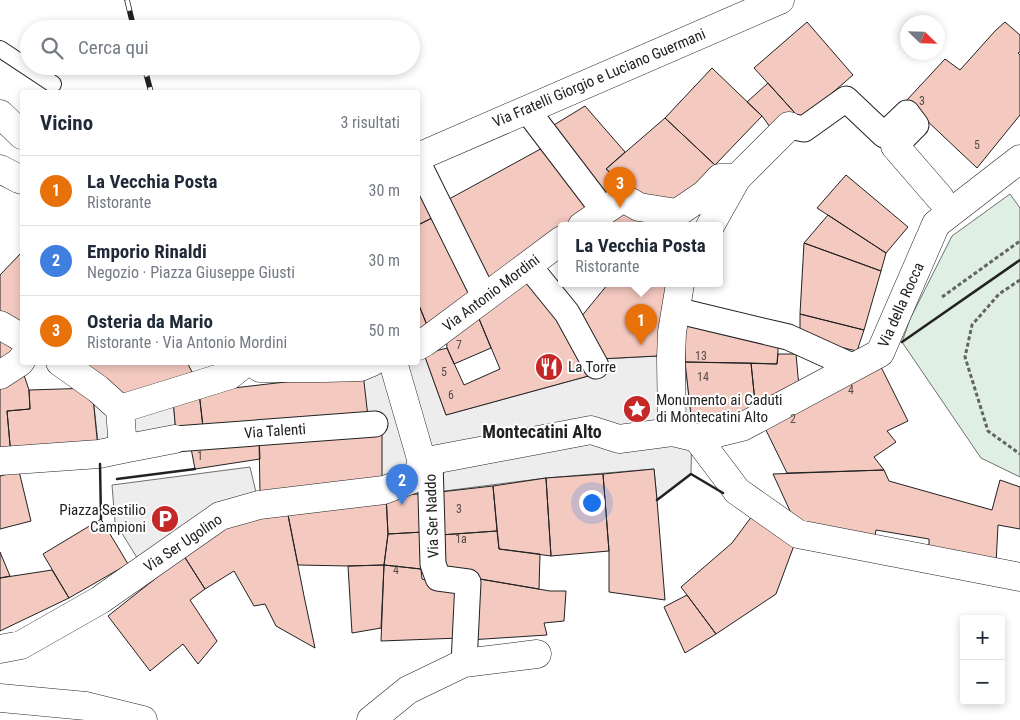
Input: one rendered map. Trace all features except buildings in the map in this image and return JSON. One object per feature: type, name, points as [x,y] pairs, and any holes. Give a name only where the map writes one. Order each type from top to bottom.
[{"type":"street","name":"Via Fratelli Giorgio e Luciano Guermani","points":[[420,156],[780,0]]},
{"type":"street","points":[[712,222],[737,178],[790,126],[804,129],[846,99],[884,135],[907,113],[916,125],[895,146],[940,198]]},
{"type":"street","points":[[527,110],[593,219],[623,198],[639,207],[677,213],[705,194],[720,178],[737,178]]},
{"type":"street","points":[[0,114],[20,133]]},
{"type":"street","points":[[927,245],[916,237],[920,224],[940,198],[983,178],[1020,136]]},
{"type":"street","name":"Via della Rocca","points":[[426,462],[591,430],[619,439],[685,435],[742,427],[880,353],[936,224],[1020,159]]},
{"type":"street","points":[[420,167],[485,298]]},
{"type":"street","points":[[0,169],[20,180]]},
{"type":"street","name":"Via Antonio Mordini","points":[[420,344],[558,243]]},
{"type":"street","points":[[528,265],[568,313],[596,366]]},
{"type":"street","points":[[854,367],[788,337],[678,297],[672,332],[671,358],[685,435],[737,491],[798,534],[1020,577]]},
{"type":"street","points":[[0,325],[20,337]]},
{"type":"street","points":[[0,375],[20,362]]},
{"type":"street","points":[[64,365],[98,388],[120,409]]},
{"type":"street","points":[[120,409],[230,375],[241,365]]},
{"type":"street","points":[[256,365],[260,368],[324,368],[366,365]]},
{"type":"street","points":[[393,365],[426,462]]},
{"type":"street","points":[[111,452],[120,409]]},
{"type":"street","name":"Via Talenti","points":[[175,439],[375,424]]},
{"type":"street","points":[[0,461],[111,452],[175,439]]},
{"type":"street","name":"Via Ser Ugolino","points":[[0,649],[21,645],[100,600],[220,516],[259,505],[384,490],[416,478],[426,462]]},
{"type":"street","name":"Via Ser Naddo","points":[[426,462],[433,564],[438,578],[468,582],[464,663]]},
{"type":"street","points":[[371,720],[408,690],[464,663],[537,654]]},
{"type":"street","points":[[0,698],[86,706],[143,720]]},
{"type":"lane","points":[[0,50],[20,63]]},
{"type":"lane","points":[[39,75],[53,84]]},
{"type":"path","points":[[942,297],[1020,241]]},
{"type":"path","points":[[1020,280],[999,294],[972,325],[965,357],[988,431],[1020,454]]},
{"type":"green space","points":[[1010,194],[1020,208],[1020,477],[981,458],[902,342],[910,319],[952,236]]},
{"type":"shaded area","points":[[420,345],[446,415],[592,375],[599,359],[657,356],[685,362],[692,424],[691,474],[657,500],[654,469],[546,478],[421,494],[386,495],[358,365],[420,365]]},
{"type":"shaded area","points":[[92,388],[173,399],[176,433],[100,460]]},
{"type":"shaded area","name":"Piazza Sestilio Campioni","points":[[250,467],[259,505],[144,569],[115,522],[112,485]]},
{"type":"railway","points":[[127,0],[132,20]]},
{"type":"railway","points":[[146,75],[150,90]]},
{"type":"wall","points":[[902,342],[1020,260]]},
{"type":"wall","points":[[100,464],[101,519]]},
{"type":"wall","points":[[117,479],[195,469]]},
{"type":"wall","points":[[657,500],[691,474],[723,493]]},
{"type":"place","name":"Osteria da Mario","points":[[620,208]]},
{"type":"place","name":"La Vecchia Posta","points":[[641,345]]},
{"type":"place","name":"La Torre","points":[[549,367]]},
{"type":"place","name":"Monumento ai Caduti di Montecatini Alto","points":[[637,409]]},
{"type":"place","name":"Emporio Rinaldi","points":[[402,505]]},
{"type":"place","name":"Piazza Sestilio Campioni","points":[[165,519]]},
{"type":"district","name":"Montecatini Alto","points":[[542,431]]}]
